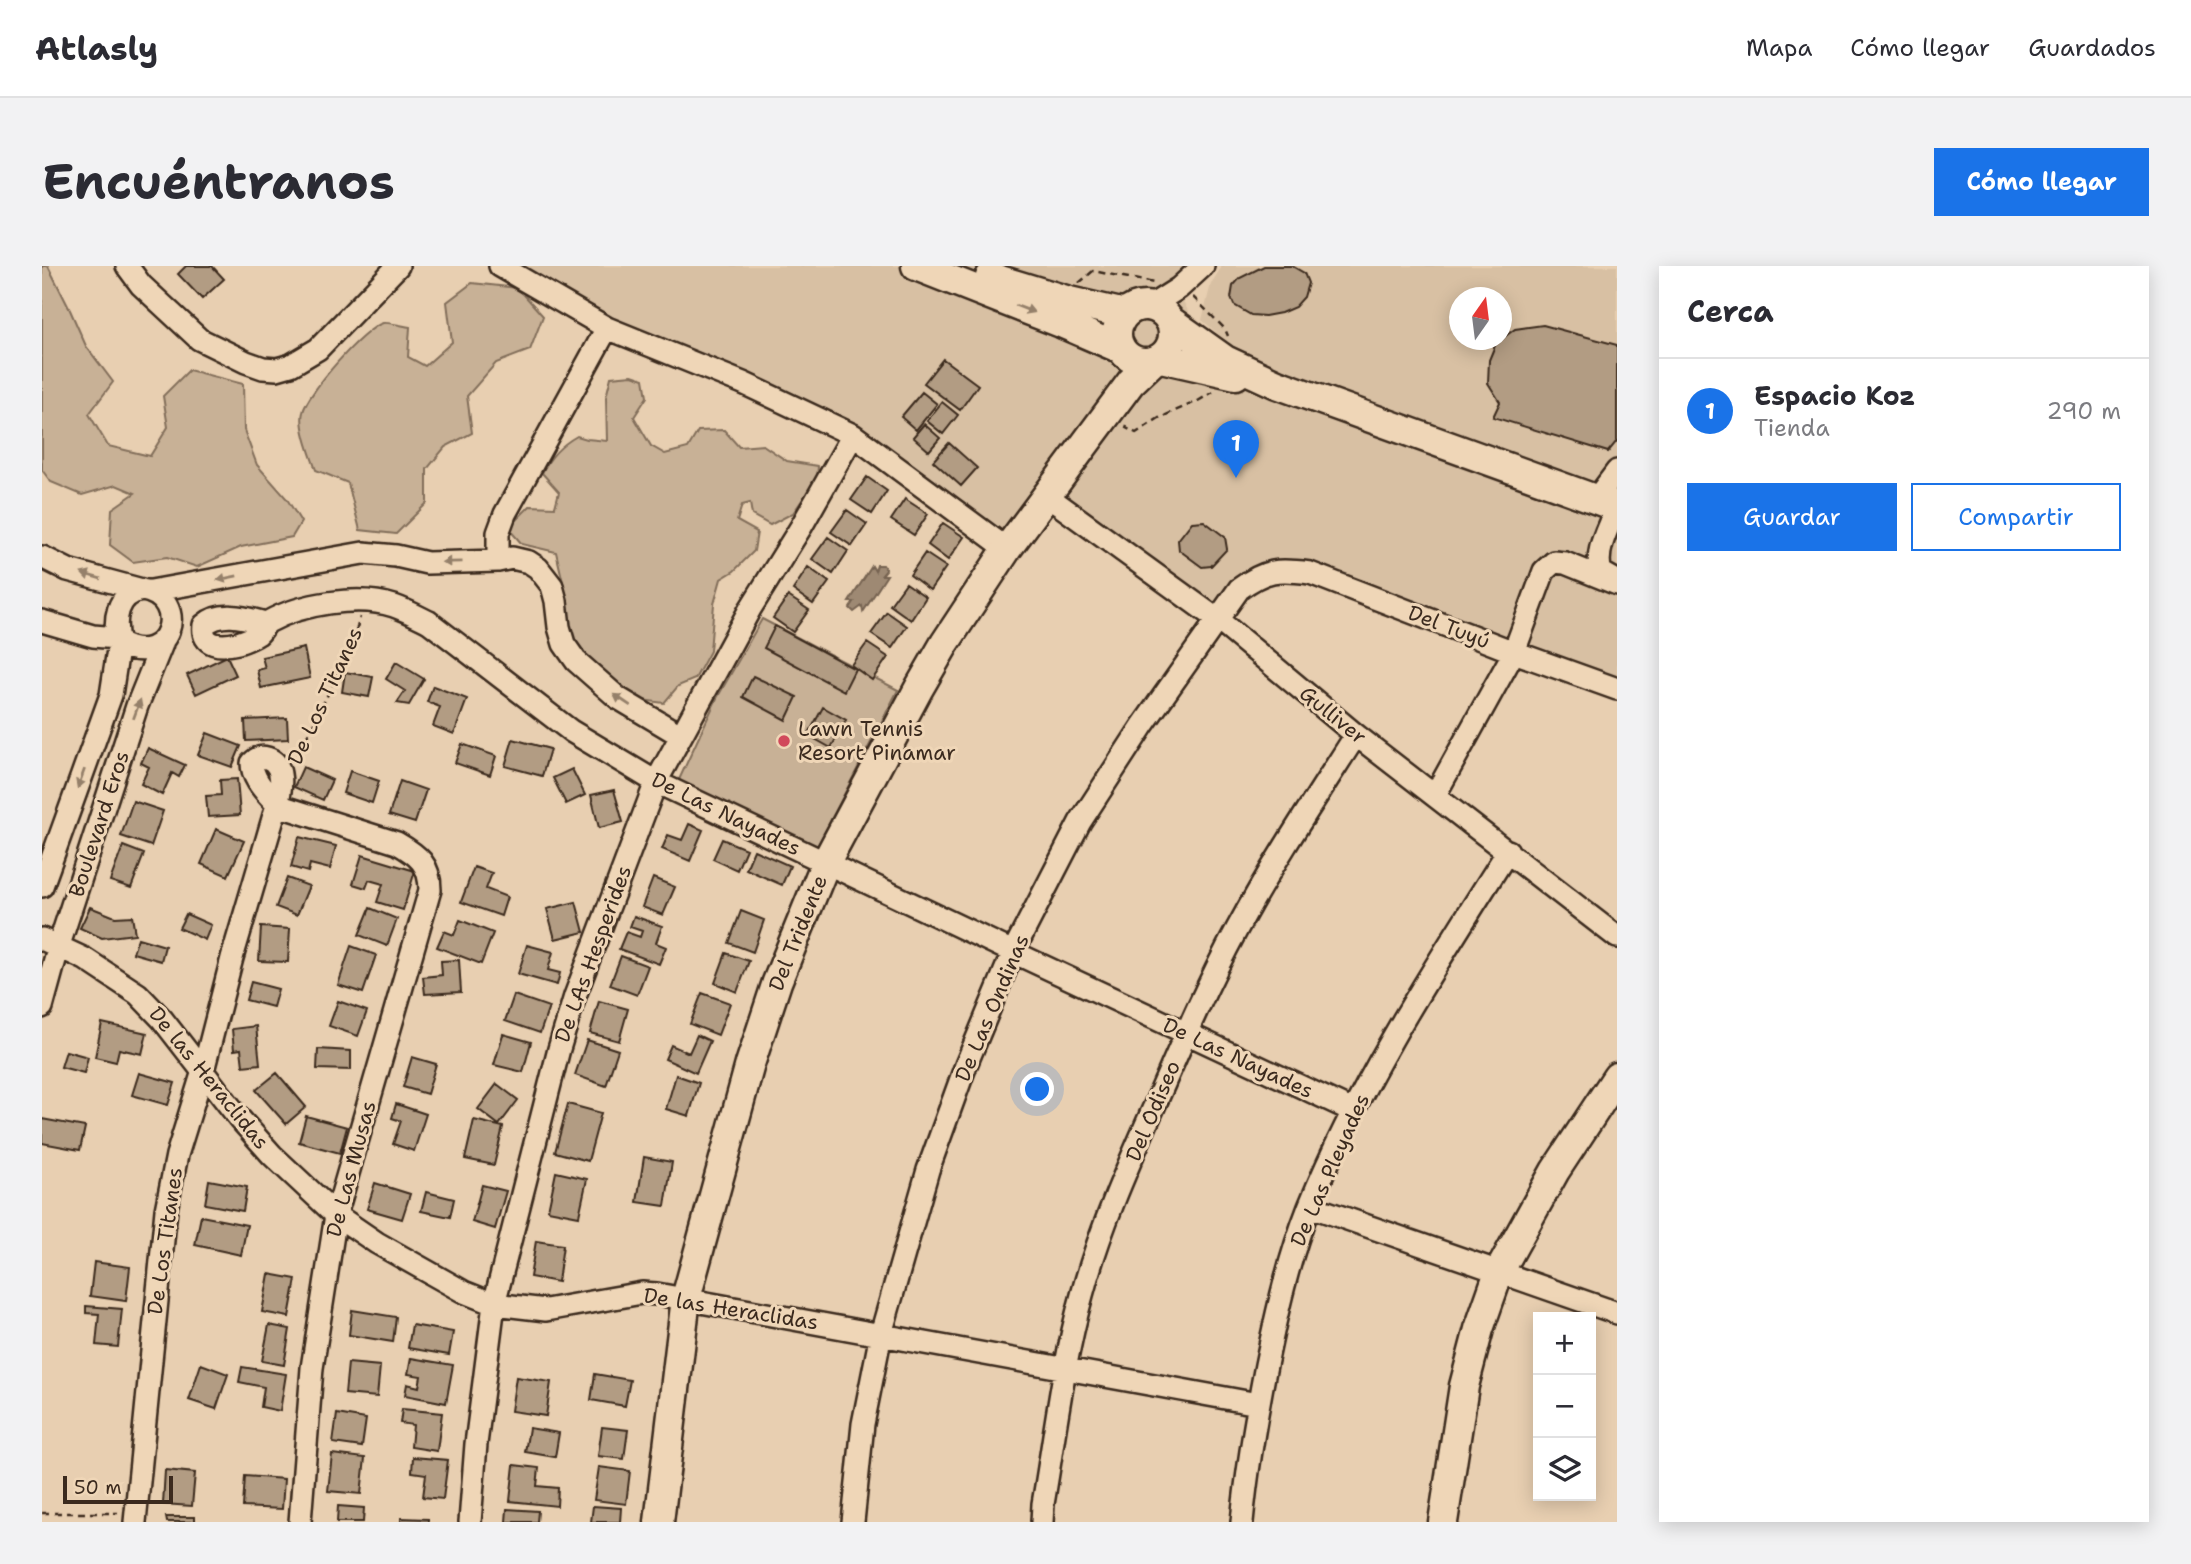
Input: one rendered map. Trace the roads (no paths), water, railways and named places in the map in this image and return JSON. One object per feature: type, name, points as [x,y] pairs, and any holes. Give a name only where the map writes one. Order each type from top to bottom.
[{"type":"main road","points":[[916,266],[1061,323],[1122,351],[1137,362],[1156,360],[1277,384]]},
{"type":"main road","points":[[957,266],[1069,301],[1148,314],[1225,360],[1277,384],[1610,504]]},
{"type":"main road","points":[[1122,351],[1117,340],[1119,322],[1148,314]]},
{"type":"main road","points":[[1148,314],[1173,336],[1167,352],[1156,360]]},
{"type":"main road","name":"Del Tridente","points":[[1114,406],[1123,373],[1122,351]]},
{"type":"main road","name":"Del Tridente","points":[[659,1522],[686,1298],[750,1064],[777,982],[826,862],[945,643],[1007,549],[1140,371],[1156,360]]},
{"type":"main road","points":[[1443,1522],[1464,1387],[1479,1329],[1499,1272],[1555,1171],[1617,1077]]},
{"type":"street","points":[[127,266],[141,285],[198,339],[246,362],[263,368],[277,369],[291,365],[318,349],[398,266]]},
{"type":"street","points":[[500,266],[607,328],[743,383],[853,435],[1007,549]]},
{"type":"street","points":[[1148,314],[1203,266]]},
{"type":"street","points":[[498,561],[498,533],[505,514],[607,328]]},
{"type":"street","name":"De LAs Hesperides","points":[[470,1522],[476,1444],[494,1304],[575,996],[656,782],[750,609],[801,527],[853,435]]},
{"type":"street","points":[[1617,471],[1610,504],[1610,543],[1599,565],[1601,572],[1617,583]]},
{"type":"street","name":"Gulliver","points":[[1047,496],[1218,620],[1356,735],[1617,937]]},
{"type":"street","points":[[118,641],[116,621],[121,602],[134,591],[147,591],[363,553],[427,562],[498,561],[512,558],[529,562],[538,568],[552,586],[564,644],[576,661],[618,698],[680,735]]},
{"type":"street","points":[[42,556],[68,570],[147,591],[165,601],[170,609],[170,627],[162,644],[150,650],[135,650],[118,641],[42,621]]},
{"type":"street","points":[[1435,795],[1514,652],[1544,571],[1554,562],[1565,563],[1617,583]]},
{"type":"street","name":"De Las Ondinas","points":[[853,1522],[863,1424],[881,1334],[933,1157],[966,1065],[1013,952],[1080,822],[1143,725],[1240,589],[1255,577],[1280,569]]},
{"type":"street","name":"Del Tuyú","points":[[1280,569],[1310,573],[1617,689]]},
{"type":"street","name":"De Las Nayades","points":[[266,623],[305,608],[333,602],[366,601],[392,605],[429,622],[571,731],[656,782],[1353,1111]]},
{"type":"street","name":"Boulevard Eros","points":[[42,887],[111,695],[118,641]]},
{"type":"street","name":"Boulevard Eros","points":[[42,1007],[50,942],[162,644]]},
{"type":"street","name":"Del Odiseo","points":[[1042,1522],[1066,1368],[1082,1294],[1094,1254],[1140,1138],[1235,932],[1356,735]]},
{"type":"street","name":"De Las Musas","points":[[279,798],[397,842],[413,852],[430,875],[430,890],[336,1215],[312,1368],[300,1522]]},
{"type":"street","name":"De Los Titanes","points":[[136,1517],[166,1210],[177,1154],[279,798]]},
{"type":"street","name":"De Las Pleyades","points":[[1242,1522],[1258,1404],[1281,1293],[1310,1206],[1353,1111],[1428,978],[1508,851]]},
{"type":"street","name":"De las Heraclidas","points":[[50,942],[113,976],[138,994],[162,1019],[272,1155],[336,1215],[377,1243],[464,1292],[494,1304],[546,1310],[642,1293],[686,1298],[1258,1404]]},
{"type":"street","points":[[1310,1206],[1617,1312]]},
{"type":"place","name":"Espacio Koz","points":[[1236,478]]},
{"type":"place","name":"Lawn Tennis Resort Pinamar","points":[[784,741]]}]
